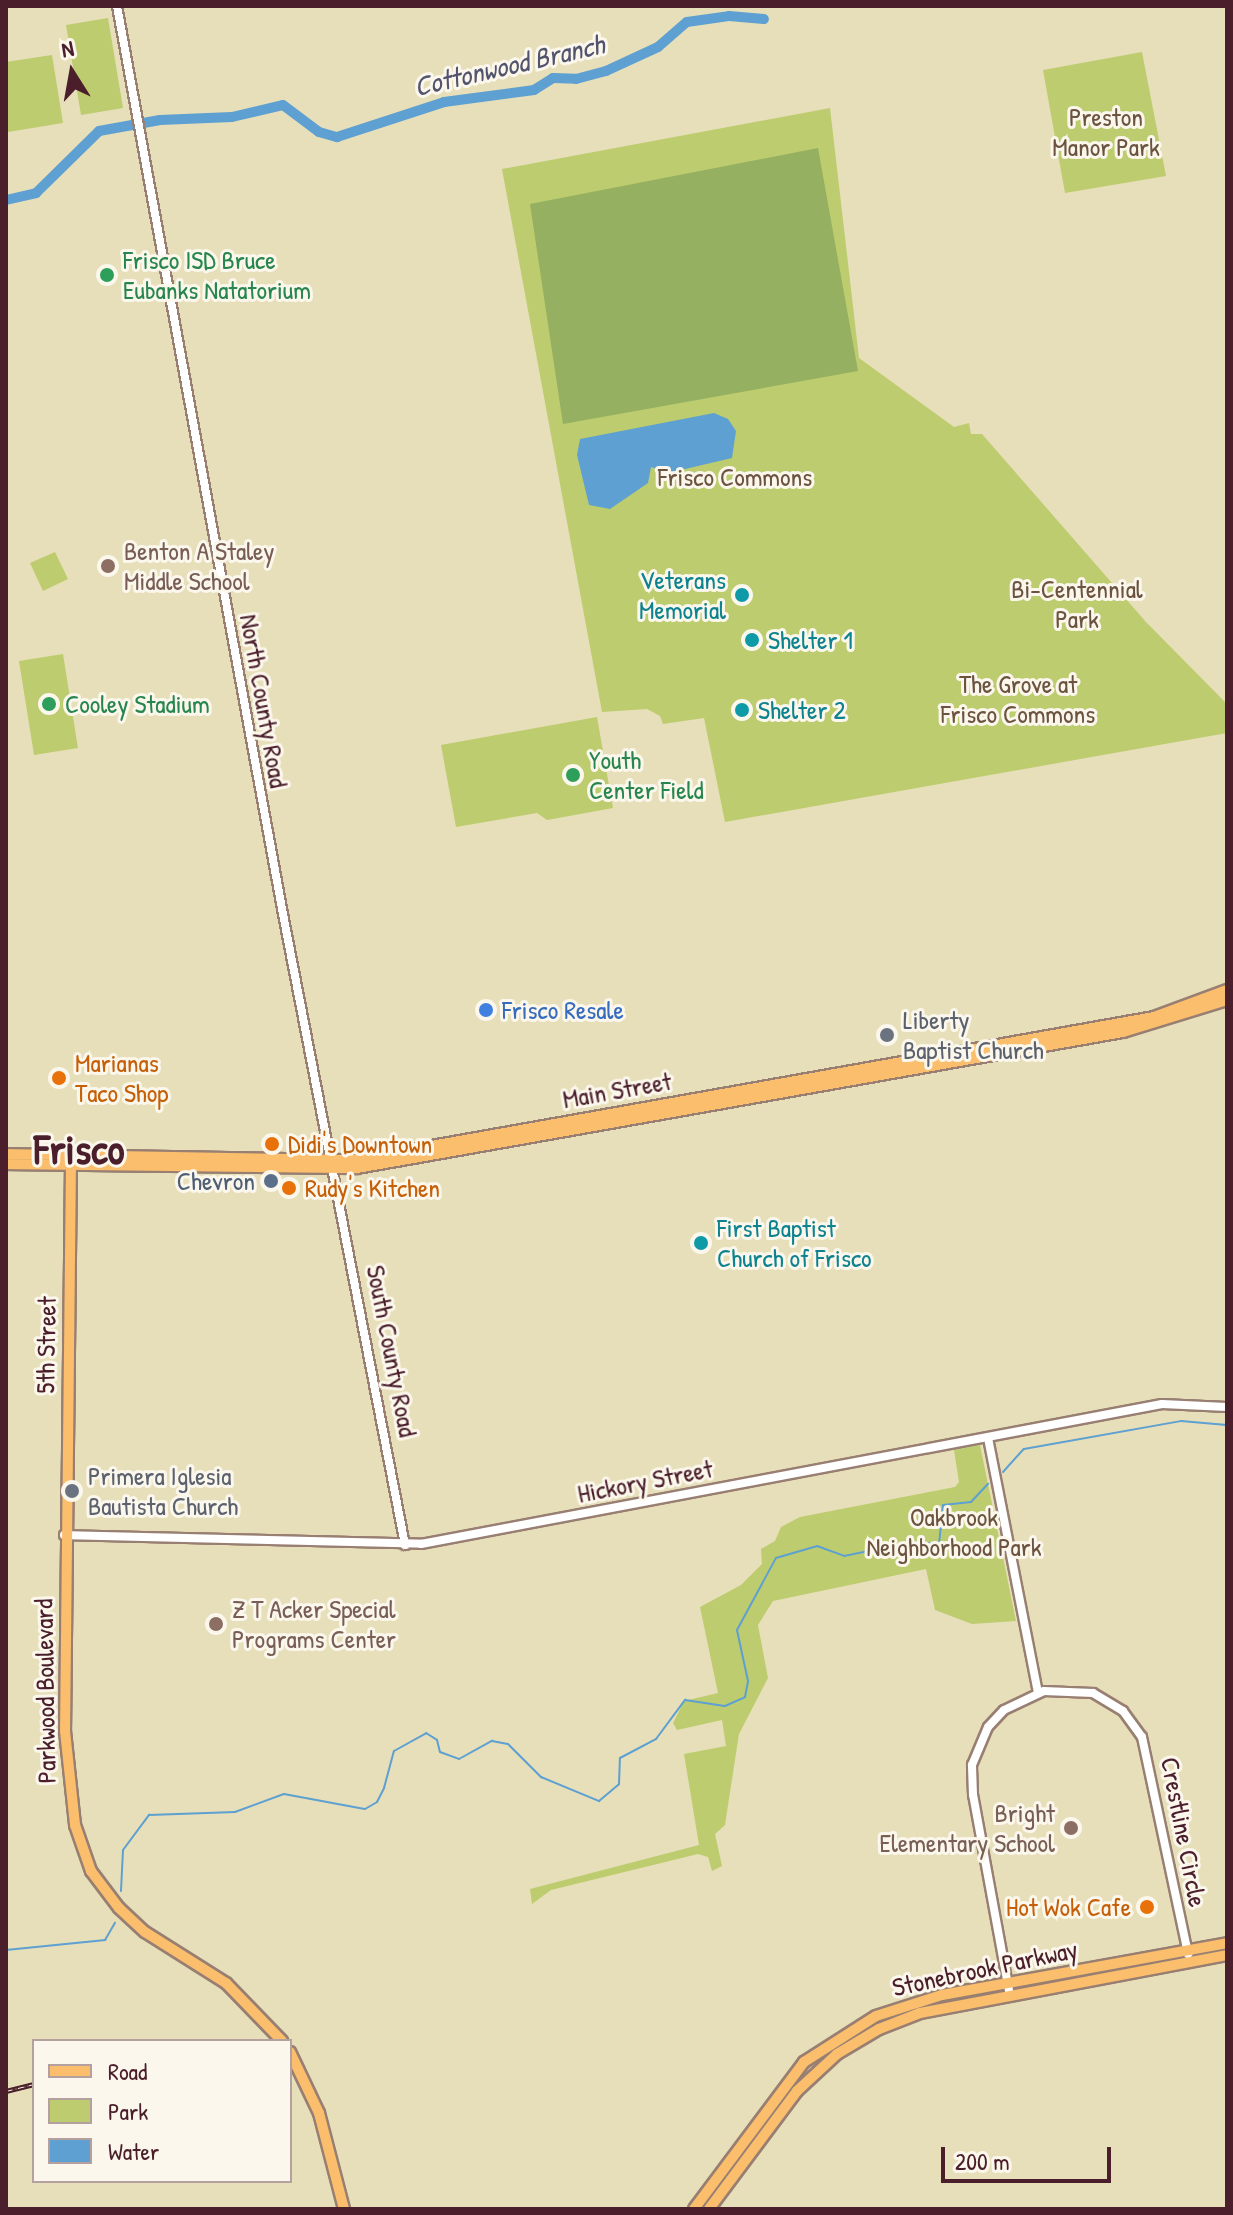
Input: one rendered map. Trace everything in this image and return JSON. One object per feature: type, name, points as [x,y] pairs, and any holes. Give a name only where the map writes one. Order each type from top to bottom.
[{"type":"main road","name":"Main Street","points":[[399,1156],[420,1157],[912,1065],[1154,1017],[1226,994]]},
{"type":"main road","name":"Main Street","points":[[6,1164],[71,1161],[335,1165],[399,1156],[448,1142],[628,1116]]},
{"type":"main road","points":[[420,1157],[448,1142]]},
{"type":"main road","name":"Main Street","points":[[6,1154],[71,1161]]},
{"type":"main road","name":"5th Street","points":[[64,1535],[71,1161]]},
{"type":"main road","name":"Parkwood Boulevard","points":[[64,1535],[66,1765],[84,1858],[131,1920],[226,1983],[280,2039]]},
{"type":"main road","name":"Stonebrook Parkway","points":[[694,2209],[784,2084],[820,2050],[860,2024],[905,2005],[1227,1943]]},
{"type":"main road","name":"Stonebrook Parkway","points":[[709,2209],[797,2091],[837,2054],[900,2019],[1227,1955]]},
{"type":"main road","points":[[292,2056],[319,2113],[344,2209]]},
{"type":"street","name":"North County Road","points":[[117,6],[282,909],[335,1165]]},
{"type":"street","name":"South County Road","points":[[335,1165],[405,1545]]},
{"type":"street","name":"Hickory Street","points":[[64,1535],[405,1545],[1171,1403],[1227,1407]]},
{"type":"street","points":[[988,1438],[1038,1692],[1004,1710],[988,1727],[972,1765],[973,1795],[1010,1996]]},
{"type":"street","name":"Crestline Circle","points":[[1038,1692],[1067,1688],[1093,1693],[1123,1711],[1142,1737],[1189,1962]]},
{"type":"green space","points":[[108,18],[123,108],[81,115],[66,25]]},
{"type":"green space","name":"Preston Manor Park","points":[[1142,52],[1166,176],[1065,193],[1043,70]]},
{"type":"green space","points":[[52,55],[63,123],[8,132],[6,62]]},
{"type":"green space","name":"Frisco Commons","points":[[830,108],[859,358],[954,427],[969,423],[971,434],[982,434],[1146,622],[1225,702],[1227,733],[725,822],[704,718],[663,724],[660,716],[647,709],[602,712],[502,169]]},
{"type":"green space","points":[[818,148],[858,371],[563,424],[530,204]]},
{"type":"green space","points":[[55,552],[68,579],[43,591],[30,563]]},
{"type":"green space","name":"Cooley Stadium","points":[[63,654],[78,748],[34,755],[19,661]]},
{"type":"green space","points":[[597,717],[613,808],[547,820],[537,813],[456,827],[441,745]]},
{"type":"green space","name":"Oakbrook Neighborhood Park","points":[[980,1445],[1016,1621],[972,1624],[935,1610],[926,1569],[773,1601],[758,1625],[768,1678],[739,1734],[725,1825],[715,1834],[722,1866],[712,1871],[708,1857],[698,1854],[551,1890],[532,1904],[530,1889],[699,1845],[684,1754],[726,1746],[722,1720],[677,1730],[673,1723],[684,1701],[718,1693],[700,1607],[741,1585],[762,1564],[761,1549],[775,1541],[781,1527],[800,1517],[955,1487],[959,1482],[954,1450]]},
{"type":"water","points":[[714,413],[728,419],[736,431],[732,458],[668,473],[651,467],[648,483],[610,509],[589,505],[577,455],[580,439]]},
{"type":"waterway","name":"Cottonwood Branch","points":[[6,200],[36,193],[99,131],[160,120],[232,117],[283,105],[319,132],[337,137],[444,102],[534,90],[553,78],[576,79],[606,71],[658,47],[687,22],[729,16],[764,19]]},
{"type":"waterway","points":[[1003,1472],[1024,1449],[1181,1421],[1227,1425]]},
{"type":"waterway","points":[[121,1891],[123,1850],[149,1815],[235,1812],[284,1794],[365,1809],[377,1802],[394,1751],[426,1733],[437,1740],[440,1752],[459,1759],[492,1741],[508,1744],[541,1777],[599,1801],[619,1784],[620,1758],[656,1739],[685,1700],[725,1706],[745,1697],[748,1681],[737,1630],[776,1558],[817,1546],[844,1556],[912,1542],[939,1544],[943,1505],[971,1502],[988,1484]]},
{"type":"waterway","points":[[6,1950],[105,1940],[115,1923]]},
{"type":"railway","points":[[6,2091],[32,2084]]},
{"type":"place","name":"Frisco ISD Bruce Eubanks Natatorium","points":[[107,275]]},
{"type":"place","name":"Benton A Staley Middle School","points":[[108,566]]},
{"type":"place","name":"Veterans Memorial","points":[[742,595]]},
{"type":"place","name":"Shelter 1","points":[[752,640]]},
{"type":"place","name":"Cooley Stadium","points":[[49,704]]},
{"type":"place","name":"Shelter 2","points":[[742,710]]},
{"type":"place","name":"Youth Center Field","points":[[573,775]]},
{"type":"place","name":"Frisco Resale","points":[[486,1010]]},
{"type":"place","name":"Liberty Baptist Church","points":[[887,1035]]},
{"type":"place","name":"Marianas Taco Shop","points":[[59,1078]]},
{"type":"place","name":"Didi's Downtown","points":[[272,1144]]},
{"type":"place","name":"Chevron","points":[[271,1181]]},
{"type":"place","name":"Rudy's Kitchen","points":[[289,1188]]},
{"type":"place","name":"First Baptist Church of Frisco","points":[[701,1243]]},
{"type":"place","name":"Primera Iglesia Bautista Church","points":[[72,1491]]},
{"type":"place","name":"Z T Acker Special Programs Center","points":[[216,1624]]},
{"type":"place","name":"Bright Elementary School","points":[[1071,1828]]},
{"type":"place","name":"Hot Wok Cafe","points":[[1147,1907]]},
{"type":"district","name":"Frisco","points":[[79,1149]]},
{"type":"park label","name":"Bi-Centennial Park","points":[[1077,604]]},
{"type":"park label","name":"The Grove at Frisco Commons","points":[[1018,699]]}]
